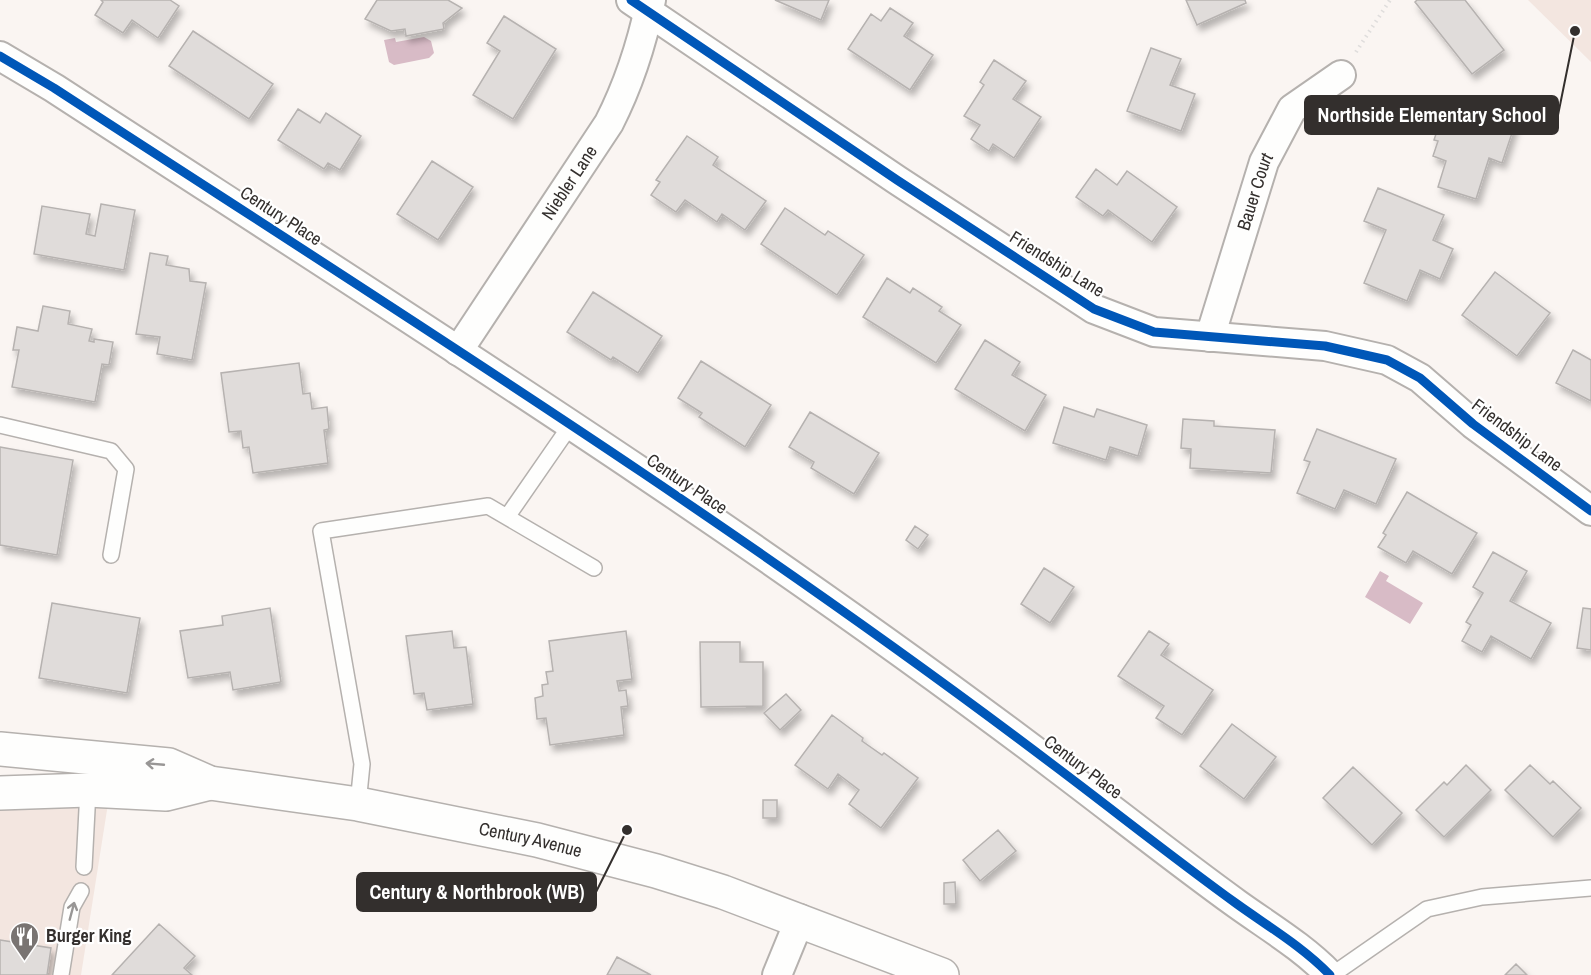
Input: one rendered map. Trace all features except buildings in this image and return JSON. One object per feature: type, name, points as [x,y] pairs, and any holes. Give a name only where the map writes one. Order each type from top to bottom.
[{"type":"main road","name":"Century Avenue","points":[[0,749],[169,765],[210,783],[358,804],[537,840],[656,871],[800,919],[942,975]]},
{"type":"main road","name":"Century Avenue","points":[[0,793],[88,790],[166,794],[210,783]]},
{"type":"street","name":"Friendship Lane","points":[[643,4],[887,174],[1094,309],[1154,332],[1325,346],[1387,360],[1420,378],[1473,424],[1591,511]]},
{"type":"street","name":"Niebler Lane","points":[[458,351],[609,123],[622,98],[643,40],[643,4]]},
{"type":"street","name":"Century Place","points":[[0,56],[54,88],[458,351],[780,566],[1000,724],[1236,903],[1313,958],[1331,975]]},
{"type":"street","name":"Bauer Court","points":[[1210,338],[1264,162],[1292,109],[1341,75]]},
{"type":"street","points":[[777,975],[800,919]]},
{"type":"lane","points":[[0,425],[111,451],[126,469],[111,555]]},
{"type":"lane","points":[[507,517],[570,426]]},
{"type":"lane","points":[[358,804],[363,764],[321,531],[489,506],[594,568]]},
{"type":"lane","points":[[84,867],[88,790]]},
{"type":"lane","points":[[1331,975],[1427,909],[1482,897],[1591,888]]},
{"type":"lane","points":[[61,975],[72,907],[81,891]]},
{"type":"path","points":[[1341,75],[1390,0]]},
{"type":"shaded area","points":[[1528,0],[1591,0],[1591,62]]},
{"type":"shaded area","points":[[424,37],[431,41],[434,53],[429,58],[394,65],[389,62],[384,40],[395,38],[396,42]]},
{"type":"shaded area","points":[[1380,571],[1389,576],[1386,581],[1423,603],[1410,624],[1365,597]]},
{"type":"shaded area","points":[[110,791],[81,975],[0,975],[0,793]]},
{"type":"cycle path","points":[[631,0],[897,180],[1094,309],[1154,332],[1325,346],[1387,360],[1420,378],[1473,424],[1591,511]]},
{"type":"cycle path","points":[[0,56],[54,88],[435,335],[812,589],[935,677],[1214,887],[1297,946],[1330,975]]},
{"type":"place","name":"Northside Elementary School","points":[[1575,31]]},
{"type":"place","name":"Century & Northbrook (WB)","points":[[627,830]]},
{"type":"place","name":"Burger King","points":[[25,962]]}]
